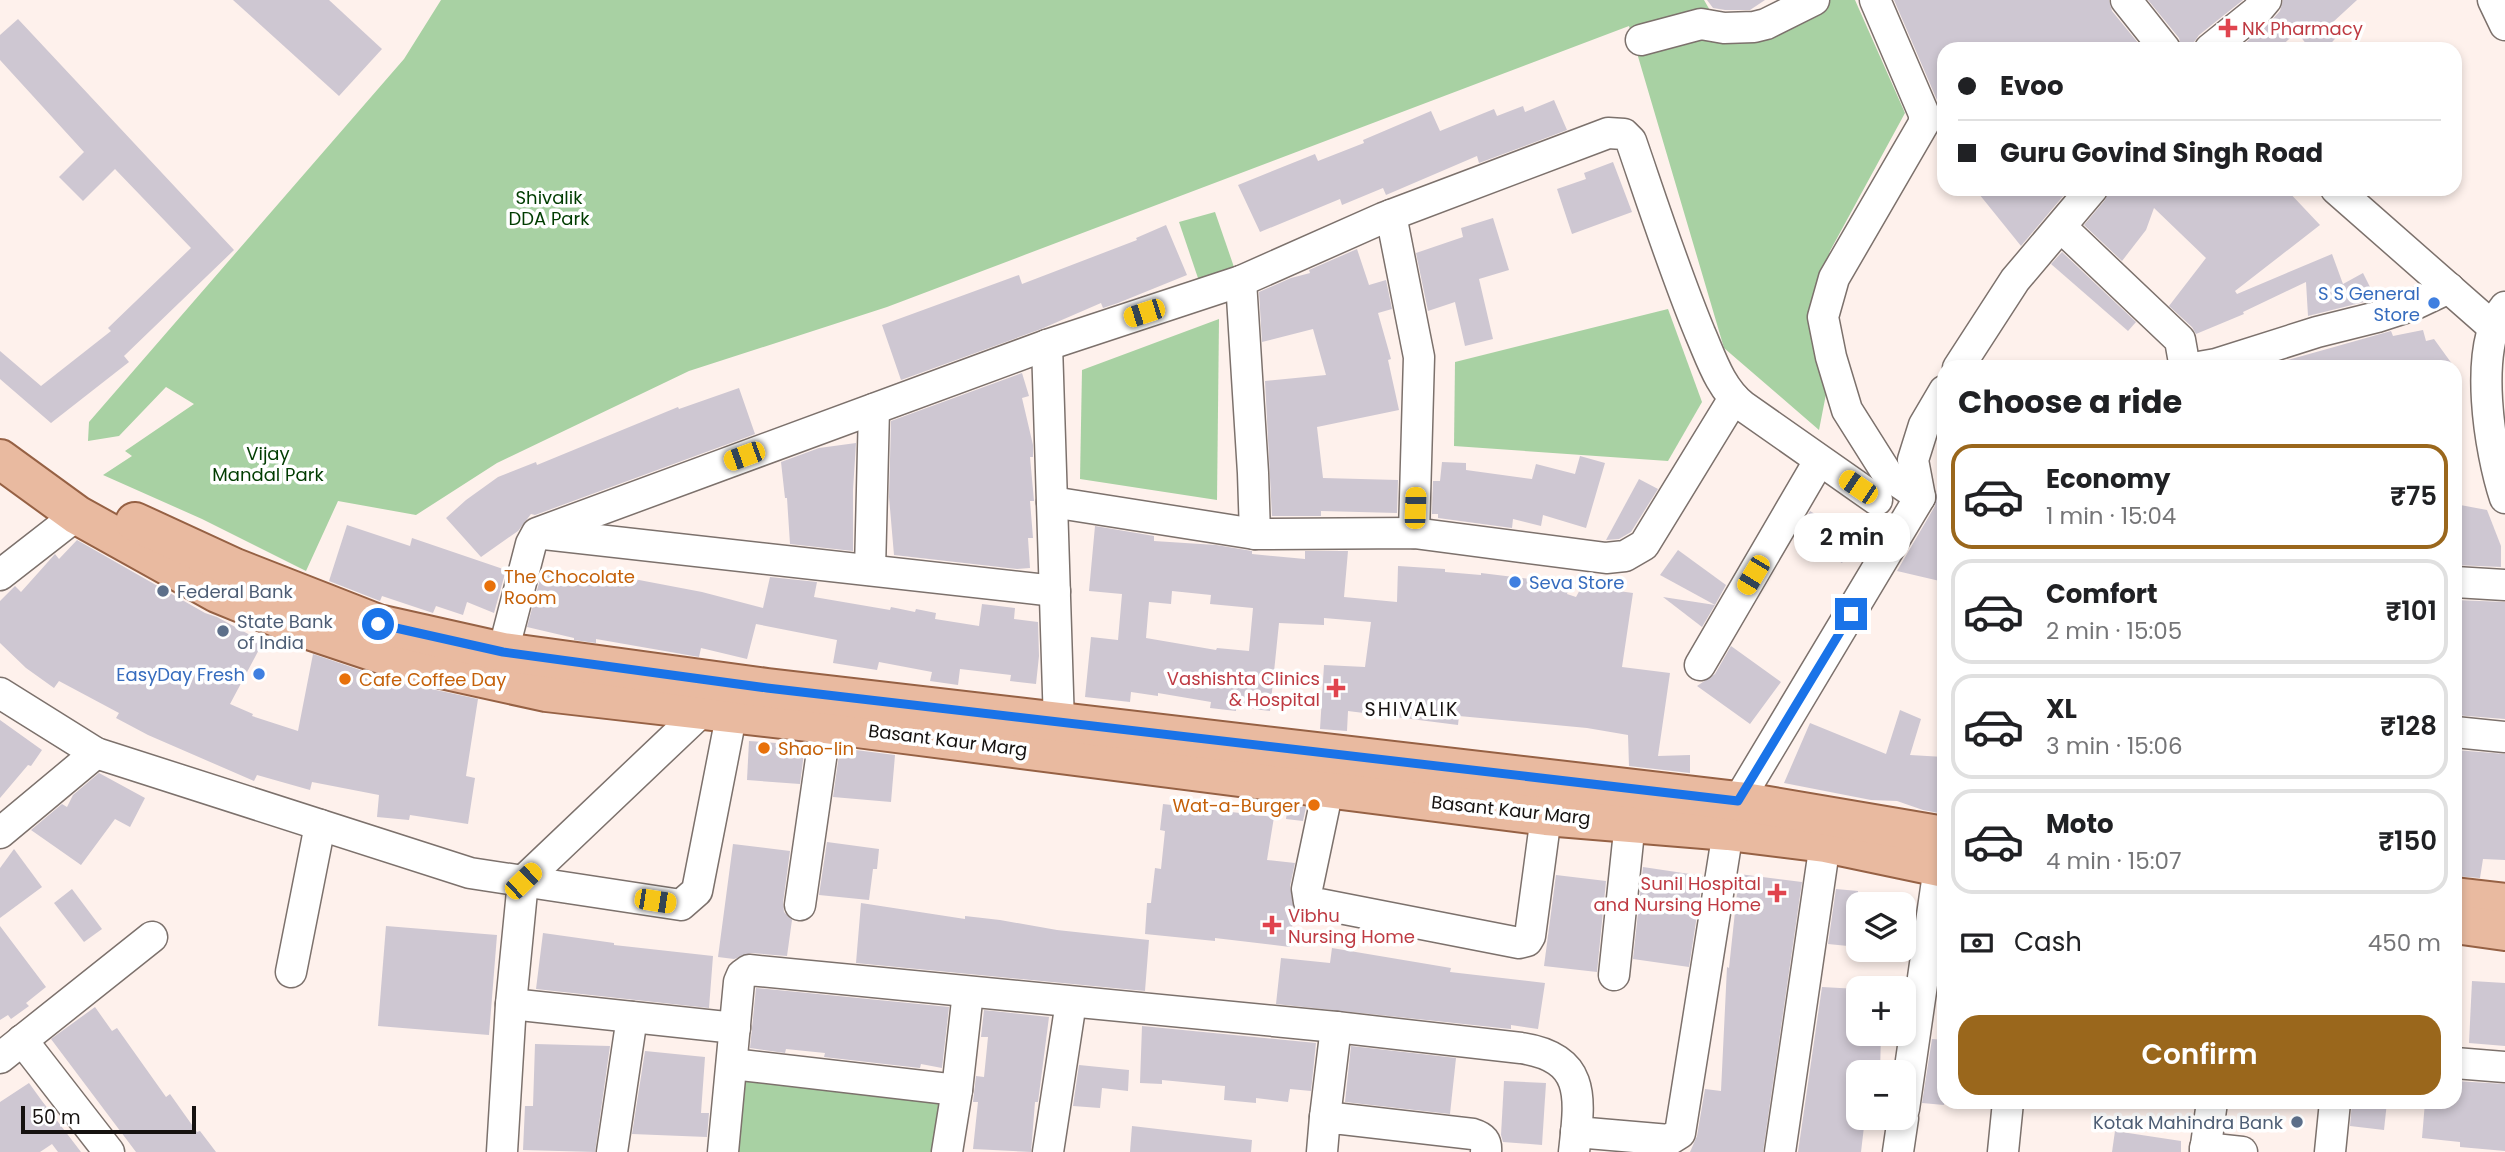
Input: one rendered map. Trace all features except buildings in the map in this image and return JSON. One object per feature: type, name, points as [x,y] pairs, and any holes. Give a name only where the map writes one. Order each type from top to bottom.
[{"type":"main road","name":"Basant Kaur Marg","points":[[0,431],[137,522],[235,568],[378,624],[723,697],[826,724],[1546,817],[1630,822],[1733,816],[1825,843],[1937,856]]},
{"type":"main road","name":"Basant Kaur Marg","points":[[0,459],[77,514],[218,593],[303,628],[396,659],[546,692],[723,697],[1059,724],[1733,816],[1937,856]]},
{"type":"main road","points":[[2462,898],[2505,903]]},
{"type":"main road","points":[[2462,925],[2505,931]]},
{"type":"street","points":[[1641,40],[1701,24],[1724,28],[1754,27],[1766,24],[1814,0]]},
{"type":"street","points":[[1875,0],[1924,114],[1924,123],[1834,278],[1823,317],[1831,357],[1847,410],[1888,475],[1920,497]]},
{"type":"street","points":[[2126,0],[2159,42]]},
{"type":"street","points":[[2229,42],[2266,0]]},
{"type":"street","points":[[2493,0],[2505,25]]},
{"type":"street","points":[[503,652],[531,544],[537,533],[1047,345],[1241,281],[1391,215],[1608,132],[1624,134],[1631,141],[1680,286],[1714,366],[1734,398],[1877,500]]},
{"type":"street","points":[[1963,360],[2015,280],[2086,196]]},
{"type":"street","points":[[2344,196],[2449,288],[2499,317],[2488,363],[2486,415],[2505,498]]},
{"type":"street","points":[[1391,215],[1419,357],[1414,533]]},
{"type":"street","points":[[2061,227],[2180,340],[2184,360]]},
{"type":"street","points":[[1241,281],[1255,534]]},
{"type":"street","points":[[2227,360],[2317,332],[2388,314],[2449,288]]},
{"type":"street","points":[[1047,345],[1059,724]]},
{"type":"street","points":[[1052,502],[1255,534],[1414,533],[1606,558],[1625,556],[1644,545],[1734,398]]},
{"type":"street","points":[[723,1152],[738,982],[749,970],[1336,1027],[1538,1051],[1565,1065],[1575,1081],[1575,1142],[1669,1140],[1680,1133],[1733,816],[1920,497],[1913,460],[1924,425],[1937,403]]},
{"type":"street","points":[[870,570],[874,409]]},
{"type":"street","points":[[1700,665],[1819,461]]},
{"type":"street","points":[[0,575],[77,514]]},
{"type":"street","points":[[537,533],[1055,591]]},
{"type":"street","points":[[2462,582],[2505,585]]},
{"type":"street","points":[[0,692],[96,753],[470,873],[681,905],[697,891],[723,697]]},
{"type":"street","points":[[502,1152],[511,1004],[523,881],[723,697]]},
{"type":"street","points":[[800,905],[826,724]]},
{"type":"street","points":[[2462,733],[2505,737]]},
{"type":"street","points":[[0,833],[96,753]]},
{"type":"street","points":[[1328,789],[1307,889],[1309,902],[1519,943],[1527,941],[1530,936],[1546,817]]},
{"type":"street","points":[[1614,975],[1630,822]]},
{"type":"street","points":[[291,972],[320,825]]},
{"type":"street","points":[[1780,1152],[1825,843]]},
{"type":"street","points":[[1912,1060],[1937,890]]},
{"type":"street","points":[[109,1152],[11,1049],[152,937]]},
{"type":"street","points":[[947,1152],[968,992]]},
{"type":"street","points":[[1048,1152],[1071,1002]]},
{"type":"street","points":[[511,1004],[735,1028]]},
{"type":"street","points":[[612,1152],[632,1017]]},
{"type":"street","points":[[1322,1152],[1336,1027]]},
{"type":"street","points":[[732,1064],[957,1090]]},
{"type":"street","points":[[2462,1064],[2505,1068]]},
{"type":"street","points":[[2003,1152],[2007,1109]]},
{"type":"street","points":[[2211,1109],[2205,1150],[2242,1152]]},
{"type":"street","points":[[2330,1152],[2333,1109]]},
{"type":"street","points":[[1325,1117],[1473,1134],[1486,1143],[1486,1152]]},
{"type":"street","points":[[1898,1152],[1901,1130]]},
{"type":"green space","name":"Shivalik DDA Park","points":[[441,0],[1704,0],[1723,33],[1785,0],[1855,0],[1905,113],[1830,251],[1812,313],[1827,389],[1819,430],[1724,348],[1629,26],[887,307],[689,371],[497,463],[416,515],[338,501],[306,571],[202,519],[103,475],[132,456],[125,451],[194,404],[166,387],[119,436],[88,441],[89,422],[404,59]]},
{"type":"green space","points":[[1215,212],[1235,270],[1200,284],[1179,222]]},
{"type":"green space","points":[[1668,309],[1702,402],[1668,461],[1454,446],[1455,362]]},
{"type":"green space","points":[[1219,319],[1217,500],[1080,479],[1082,370]]},
{"type":"green space","points":[[744,1073],[943,1103],[935,1152],[733,1152]]},
{"type":"place","name":"NK Pharmacy","points":[[2228,28]]},
{"type":"place","name":"S S General Store","points":[[2434,303]]},
{"type":"place","name":"Seva Store","points":[[1515,582]]},
{"type":"place","name":"The Chocolate Room","points":[[490,586]]},
{"type":"place","name":"Federal Bank","points":[[163,591]]},
{"type":"place","name":"State Bank of India","points":[[223,631]]},
{"type":"place","name":"EasyDay Fresh","points":[[259,674]]},
{"type":"place","name":"Cafe Coffee Day","points":[[345,679]]},
{"type":"place","name":"Vashishta Clinics & Hospital","points":[[1336,688]]},
{"type":"place","name":"Shao-lin","points":[[764,748]]},
{"type":"place","name":"Wat-a-Burger","points":[[1314,805]]},
{"type":"place","name":"Sunil Hospital and Nursing Home","points":[[1777,893]]},
{"type":"place","name":"Vibhu Nursing Home","points":[[1272,925]]},
{"type":"place","name":"Kotak Mahindra Bank","points":[[2297,1122]]},
{"type":"district","name":"SHIVALIK","points":[[1412,709]]},
{"type":"route","points":[[378,624],[503,652],[767,688],[1738,801],[1851,614]]},
{"type":"park label","name":"Vijay Mandal Park","points":[[268,463]]}]
